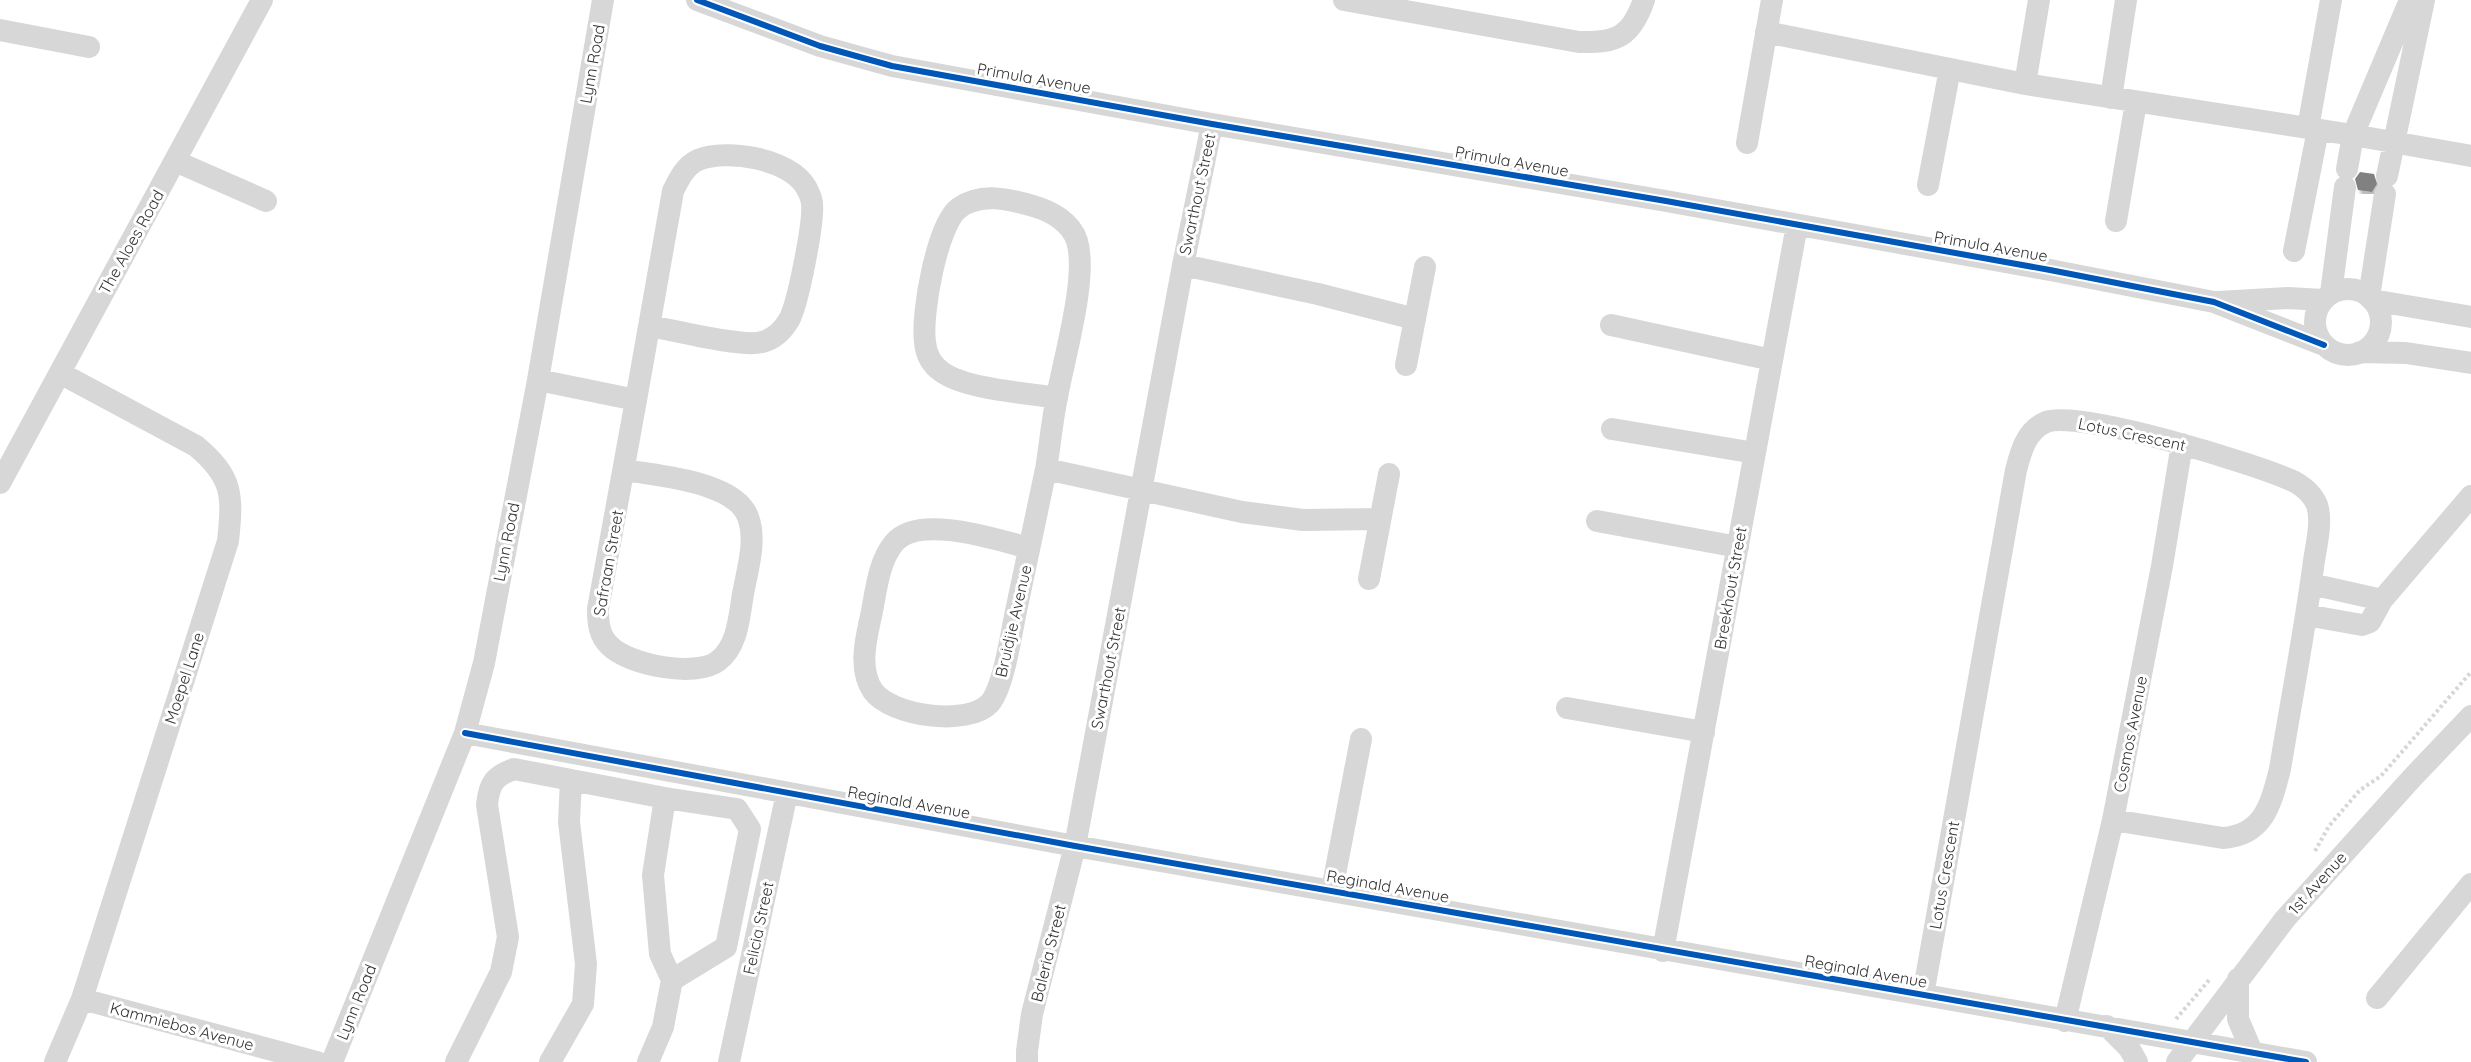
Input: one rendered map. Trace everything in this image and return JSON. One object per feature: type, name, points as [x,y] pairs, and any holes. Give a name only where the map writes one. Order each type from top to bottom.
[{"type":"street","name":"The Aloes Road","points":[[0,483],[262,0]]},
{"type":"street","name":"Lynn Road","points":[[332,1062],[465,733],[484,663],[538,380],[603,0]]},
{"type":"street","name":"Primula Avenue","points":[[697,0],[820,46],[892,66],[1797,225],[2214,302],[2325,345]]},
{"type":"street","points":[[1344,0],[1579,42],[1613,39],[1629,30],[1644,0]]},
{"type":"street","points":[[1747,143],[1772,0]]},
{"type":"street","points":[[2025,84],[2039,0]]},
{"type":"street","points":[[2110,98],[2126,0]]},
{"type":"street","points":[[2294,251],[2331,0]]},
{"type":"street","points":[[2410,0],[2353,135],[2327,297],[2317,309],[2315,328],[2325,345],[2341,354],[2406,353],[2471,363]]},
{"type":"street","points":[[2360,352],[2368,347],[2379,330],[2380,319],[2370,298],[2386,185],[2424,0]]},
{"type":"street","points":[[0,30],[89,46]]},
{"type":"street","points":[[1766,32],[2025,84],[2353,135],[2471,156]]},
{"type":"street","points":[[1928,185],[1950,69]]},
{"type":"street","points":[[2116,221],[2136,102]]},
{"type":"street","name":"Swarthout Street","points":[[1076,846],[1183,265],[1212,124]]},
{"type":"street","name":"Safraan Street","points":[[625,470],[695,483],[714,489],[739,503],[749,519],[751,547],[736,634],[724,655],[710,666],[686,670],[632,659],[610,647],[603,637],[598,625],[598,609],[625,470],[673,191],[681,175],[699,160],[727,156],[754,158],[784,166],[794,172],[807,189],[812,207],[800,284],[790,318],[781,331],[761,342],[750,344],[650,326]]},
{"type":"street","points":[[175,161],[266,201]]},
{"type":"street","name":"Bruidjie Avenue","points":[[1029,548],[973,534],[934,529],[904,535],[894,542],[883,562],[868,629],[864,663],[867,680],[874,692],[886,703],[897,707],[954,717],[973,714],[991,702],[998,686],[1006,655],[1046,469],[1079,284],[1080,260],[1077,242],[1071,229],[1044,209],[1020,202],[981,198],[970,202],[953,214],[942,233],[927,297],[924,324],[927,352],[941,372],[953,379],[1057,398]]},
{"type":"street","name":"Breekhout Street","points":[[1663,951],[1797,225]]},
{"type":"street","name":"Swarthout Street","points":[[1183,265],[1318,294],[1414,319]]},
{"type":"street","points":[[1406,365],[1425,267]]},
{"type":"street","points":[[2327,297],[2350,289],[2370,298],[2471,317]]},
{"type":"street","name":"Primula Avenue","points":[[2214,302],[2327,297]]},
{"type":"street","points":[[1611,325],[1772,360]]},
{"type":"street","name":"Moepel Lane","points":[[55,1062],[82,999],[228,541],[231,516],[230,495],[224,475],[214,461],[196,446],[60,373]]},
{"type":"street","points":[[538,380],[636,400]]},
{"type":"street","name":"Lotus Crescent","points":[[1923,994],[2021,449],[2028,436],[2048,421],[2101,424],[2182,444],[2278,475],[2298,484],[2311,494],[2317,506],[2319,524],[2307,615],[2280,769],[2273,794],[2259,823],[2239,837],[2223,838],[2113,820]]},
{"type":"street","points":[[1612,429],[1755,453]]},
{"type":"street","name":"Cosmos Avenue","points":[[2065,1021],[2113,820],[2162,566],[2182,444]]},
{"type":"street","points":[[1046,469],[1141,491],[1273,517],[1379,519]]},
{"type":"street","points":[[1368,579],[1389,474]]},
{"type":"street","points":[[2307,615],[2362,625],[2370,622],[2382,600],[2471,496]]},
{"type":"street","points":[[1597,521],[1738,547]]},
{"type":"street","points":[[2311,584],[2382,600]]},
{"type":"street","points":[[1567,708],[1704,732]]},
{"type":"street","name":"1st Avenue","points":[[2177,1062],[2238,979],[2293,911],[2471,716]]},
{"type":"street","name":"Reginald Avenue","points":[[465,733],[1663,951],[1923,994],[2306,1062]]},
{"type":"street","points":[[1332,890],[1361,739]]},
{"type":"street","points":[[456,1062],[501,972],[508,937],[487,805],[488,789],[500,774],[514,769],[665,798],[738,809],[750,829],[726,947],[672,980]]},
{"type":"street","points":[[550,1062],[583,1004],[586,964],[570,822],[571,780]]},
{"type":"street","name":"Felicia Street","points":[[729,1062],[787,793]]},
{"type":"street","points":[[648,1062],[663,1027],[672,980],[660,954],[653,875],[665,798]]},
{"type":"street","name":"Baleria Street","points":[[1027,1062],[1026,1051],[1032,1014],[1076,846]]},
{"type":"street","points":[[2377,998],[2471,884]]},
{"type":"street","points":[[2238,979],[2238,1019],[2253,1052]]},
{"type":"street","name":"Kammiebos Avenue","points":[[82,999],[317,1062]]},
{"type":"street","points":[[2107,1026],[2129,1048],[2137,1062]]},
{"type":"building","points":[[2360,172],[2374,174],[2377,184],[2372,192],[2358,190],[2355,179]]},
{"type":"cycle path","points":[[697,0],[820,46],[892,66],[2050,270],[2214,302],[2324,345]]},
{"type":"cycle path","points":[[465,733],[1075,846],[2306,1062]]}]
